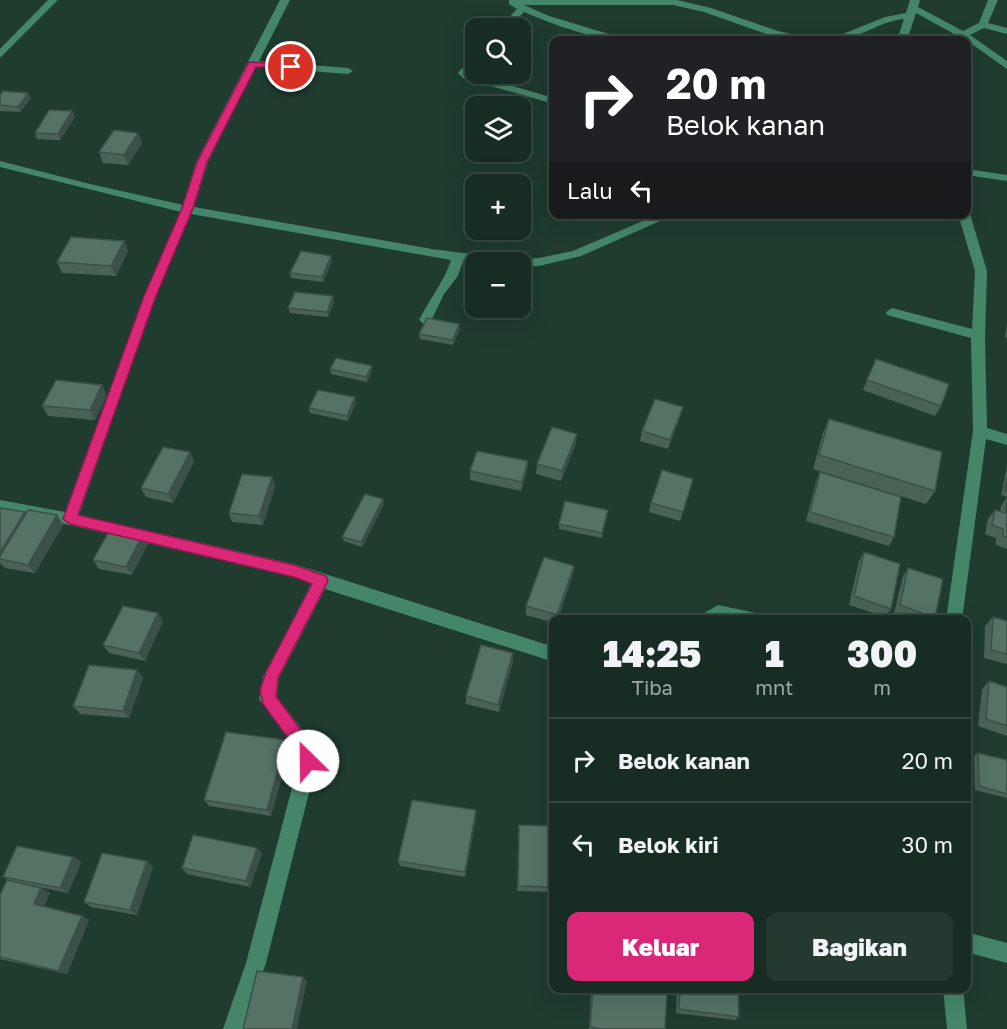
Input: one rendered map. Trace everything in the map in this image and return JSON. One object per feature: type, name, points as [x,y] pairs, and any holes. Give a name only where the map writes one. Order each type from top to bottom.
[{"type":"street","points":[[0,55],[53,0]]},
{"type":"street","points":[[70,519],[150,296],[188,208],[202,162],[285,0]]},
{"type":"street","points":[[507,1],[648,0],[675,3],[769,33],[787,36]]},
{"type":"street","points":[[507,1],[546,18],[606,36]]},
{"type":"street","points":[[982,26],[993,1]]},
{"type":"street","points":[[913,7],[955,36]]},
{"type":"street","points":[[850,36],[875,22],[913,7]]},
{"type":"street","points":[[903,36],[913,7]]},
{"type":"street","points":[[514,18],[524,8]]},
{"type":"street","points":[[962,36],[982,26],[1007,31]]},
{"type":"street","points":[[971,45],[1007,66]]},
{"type":"street","points":[[252,64],[348,71]]},
{"type":"street","points":[[495,84],[549,100]]},
{"type":"street","points":[[0,164],[48,178],[456,266],[465,265]]},
{"type":"street","points":[[971,173],[1007,178]]},
{"type":"street","points":[[531,264],[558,260],[658,219]]},
{"type":"street","points":[[955,615],[980,431],[978,335],[981,271],[965,219]]},
{"type":"street","points":[[425,320],[456,266]]},
{"type":"street","points":[[892,312],[978,335]]},
{"type":"street","points":[[980,431],[1007,440]]},
{"type":"street","points":[[0,506],[70,519],[294,571],[549,653]]},
{"type":"street","points":[[233,1029],[256,963],[308,761],[308,751],[268,699],[267,690],[271,677],[321,581]]},
{"type":"street","points":[[713,615],[717,612],[732,615]]},
{"type":"street","points":[[971,943],[1007,953]]},
{"type":"street","points":[[953,993],[957,1029]]},
{"type":"building","points":[[3,91],[28,93],[18,107],[0,105],[0,95]]},
{"type":"building","points":[[49,110],[72,111],[58,134],[35,133]]},
{"type":"building","points":[[114,130],[138,133],[124,155],[99,152]]},
{"type":"building","points":[[71,237],[124,241],[111,266],[57,262]]},
{"type":"building","points":[[301,251],[331,256],[322,277],[290,273]]},
{"type":"building","points":[[295,292],[333,296],[327,312],[288,308]]},
{"type":"building","points":[[427,318],[459,324],[453,340],[419,334]]},
{"type":"building","points":[[336,358],[372,366],[366,377],[330,369]]},
{"type":"building","points":[[876,359],[949,384],[941,406],[867,380]]},
{"type":"building","points":[[56,380],[102,385],[90,410],[42,406]]},
{"type":"building","points":[[318,390],[355,397],[347,416],[309,408]]},
{"type":"building","points":[[655,399],[683,407],[670,440],[642,431]]},
{"type":"building","points":[[829,419],[942,452],[935,491],[819,455]]},
{"type":"building","points":[[552,427],[577,434],[562,471],[537,464]]},
{"type":"building","points":[[163,447],[190,452],[168,494],[141,488]]},
{"type":"building","points":[[477,451],[528,461],[522,482],[470,471]]},
{"type":"building","points":[[662,470],[693,479],[683,512],[651,503]]},
{"type":"building","points":[[820,472],[901,497],[894,537],[810,512]]},
{"type":"building","points":[[242,474],[272,477],[259,516],[229,513]]},
{"type":"building","points":[[365,494],[383,499],[361,542],[342,537]]},
{"type":"building","points":[[565,501],[608,510],[602,533],[559,524]]},
{"type":"building","points":[[1007,501],[1007,538],[1003,536],[1003,529],[992,525],[995,510],[1005,513]]},
{"type":"building","points":[[1,508],[25,512],[0,552],[0,510]]},
{"type":"building","points":[[28,510],[57,515],[28,565],[0,559],[0,556]]},
{"type":"building","points":[[113,524],[145,530],[126,567],[93,560]]},
{"type":"building","points":[[864,552],[900,564],[891,609],[854,596]]},
{"type":"building","points":[[544,557],[574,566],[557,615],[526,606]]},
{"type":"building","points":[[908,568],[943,579],[936,615],[927,615],[900,605]]},
{"type":"building","points":[[123,606],[158,613],[139,653],[103,645]]},
{"type":"building","points":[[993,617],[1007,621],[1007,654],[991,650]]},
{"type":"building","points":[[481,645],[513,653],[498,705],[466,696]]},
{"type":"building","points":[[89,665],[137,670],[123,711],[73,706]]},
{"type":"building","points":[[989,681],[1007,687],[1007,726],[986,719]]},
{"type":"building","points":[[226,732],[286,740],[267,810],[204,800]]},
{"type":"building","points":[[978,753],[1007,760],[1007,794],[979,786]]},
{"type":"building","points":[[412,800],[476,810],[465,872],[398,861]]},
{"type":"building","points":[[519,825],[549,826],[549,887],[518,886]]},
{"type":"building","points":[[193,835],[257,848],[246,881],[182,868]]},
{"type":"building","points":[[17,846],[73,857],[60,888],[3,877]]},
{"type":"building","points":[[102,853],[147,861],[130,910],[84,902]]},
{"type":"building","points":[[7,880],[41,888],[34,904],[82,916],[58,971],[0,957],[0,895]]},
{"type":"building","points":[[257,971],[303,977],[292,1029],[243,1029]]},
{"type":"building","points":[[593,993],[667,993],[665,1029],[590,1027]]},
{"type":"building","points":[[680,993],[738,993],[739,1017],[679,1009]]},
{"type":"route","points":[[291,67],[252,64],[202,162],[188,208],[150,296],[70,519],[294,571],[321,581],[316,595],[271,677],[267,690],[268,699],[308,751],[308,761]]}]
